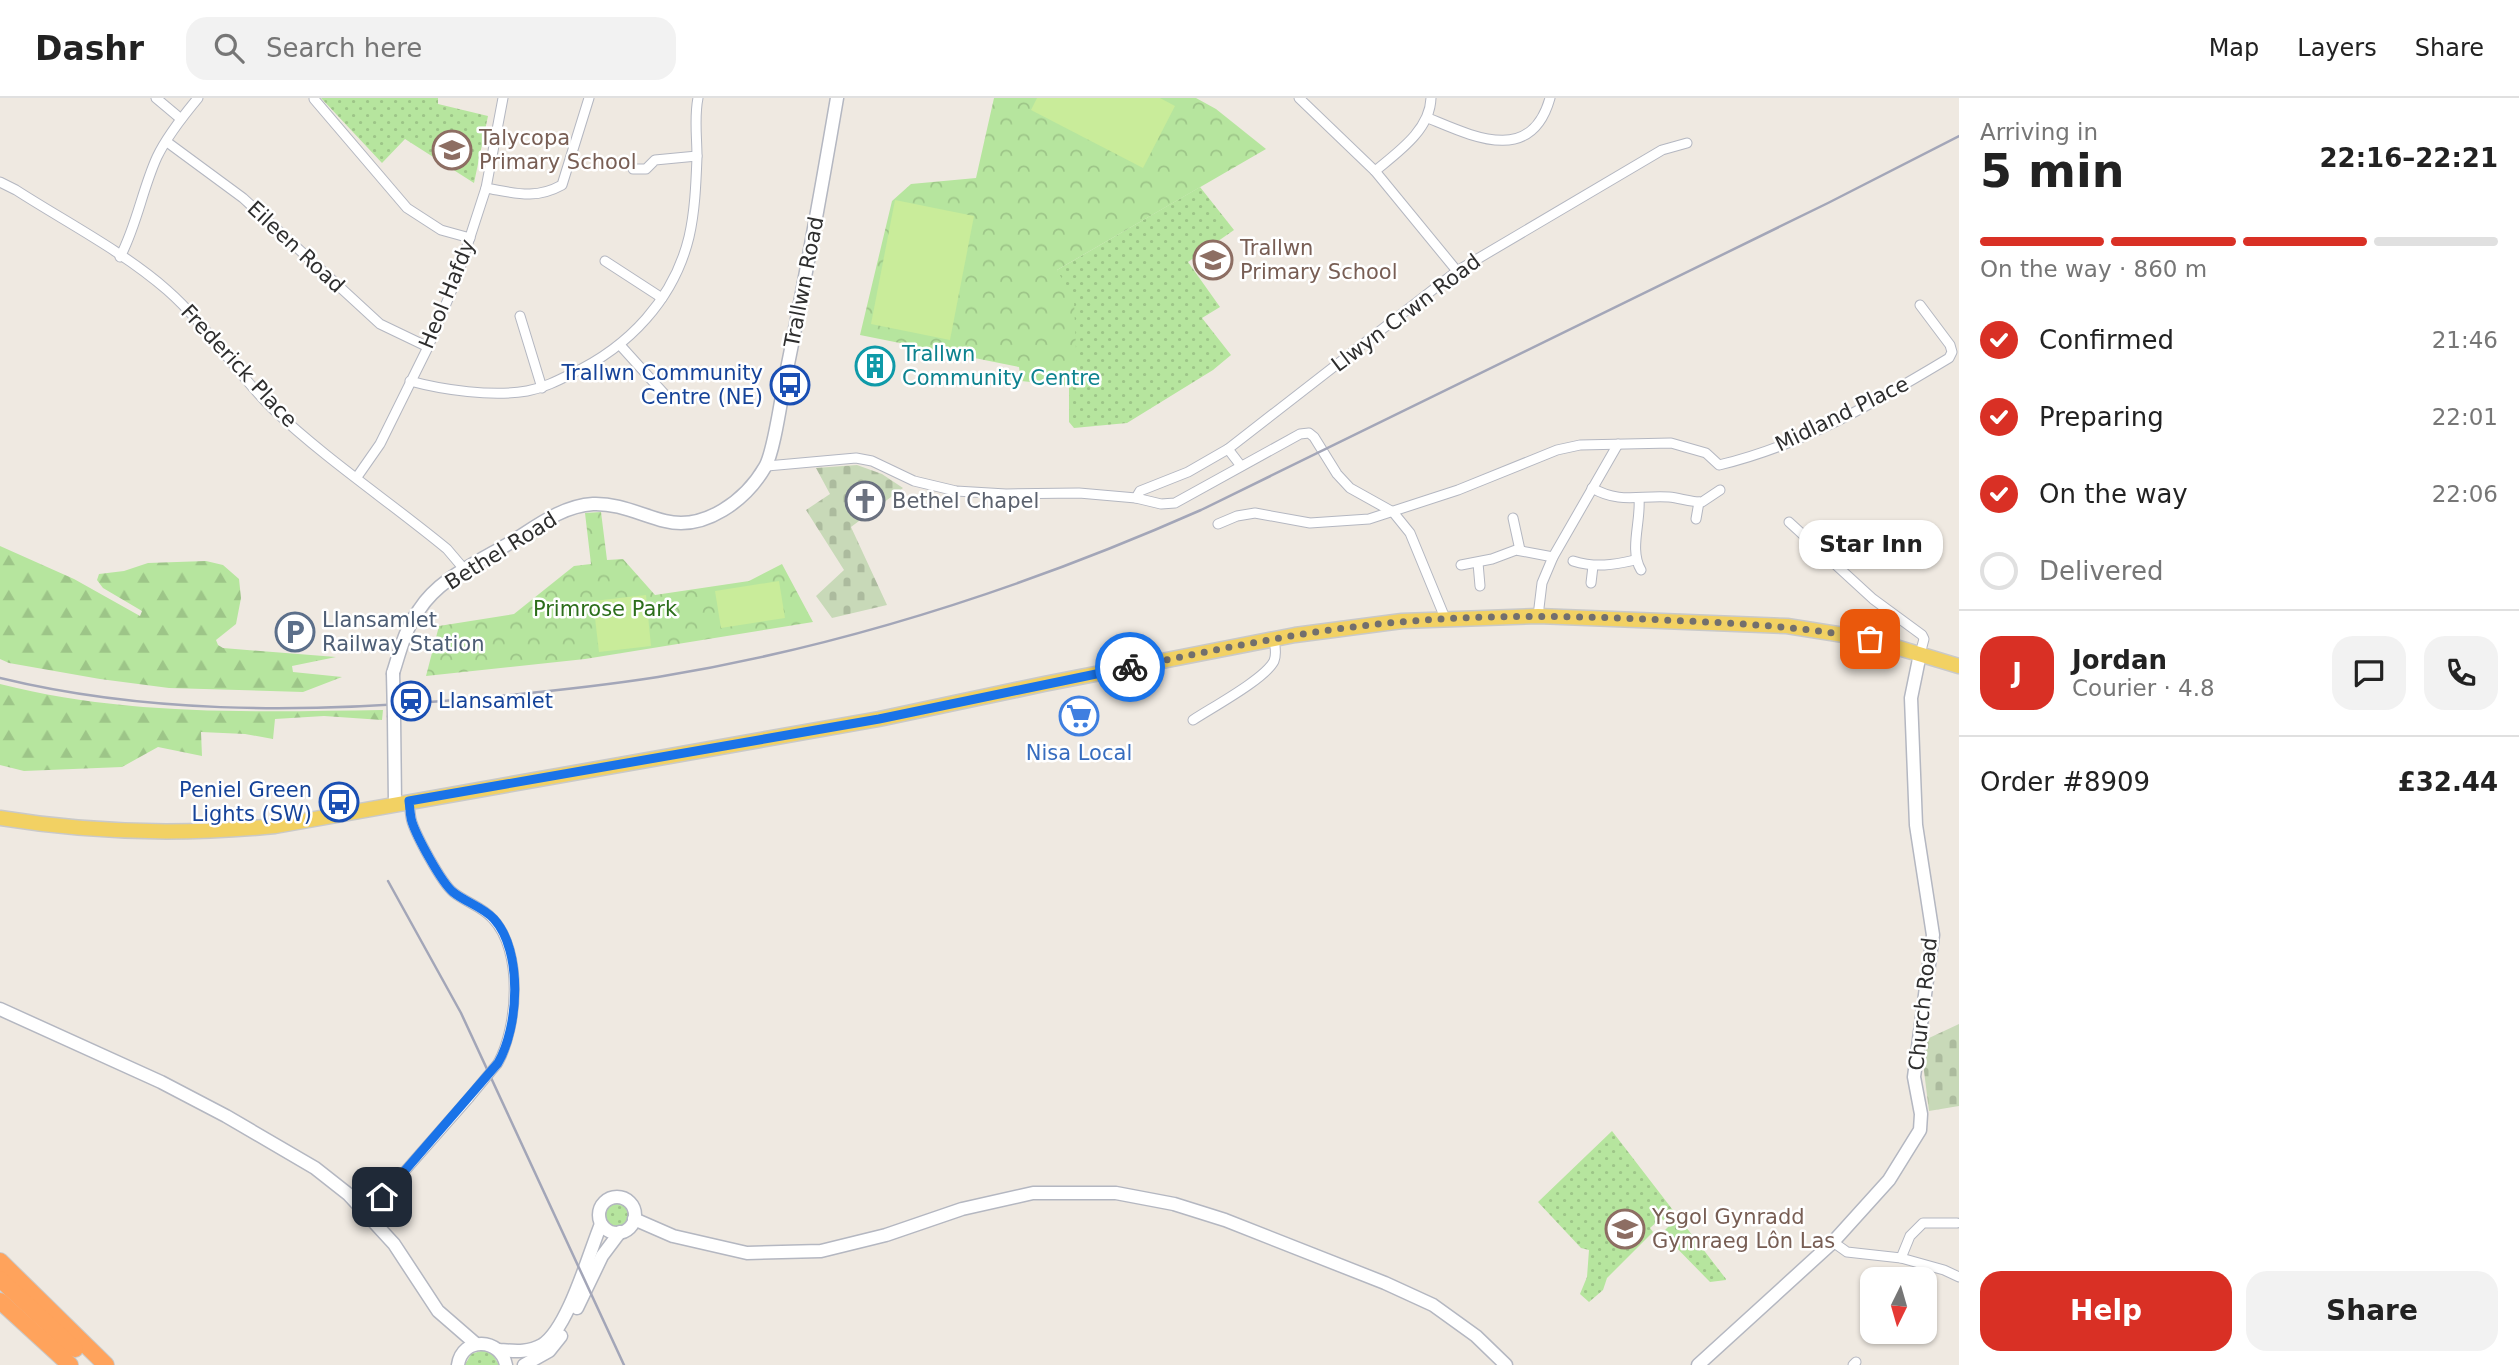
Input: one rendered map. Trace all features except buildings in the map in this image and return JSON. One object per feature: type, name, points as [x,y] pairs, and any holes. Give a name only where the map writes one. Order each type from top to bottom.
[{"type":"highway","points":[[0,1261],[106,1365]]},
{"type":"highway","points":[[0,1279],[93,1365]]},
{"type":"highway","points":[[0,1301],[70,1365]]},
{"type":"highway","points":[[0,1309],[41,1340]]},
{"type":"main road","name":"Trallwn Road","points":[[766,466],[807,272],[837,98]]},
{"type":"main road","name":"Bethel Road","points":[[402,802],[393,673],[404,636],[420,607],[464,569],[545,521],[580,506],[622,506],[680,524],[706,518],[732,504],[766,466]]},
{"type":"main road","points":[[0,818],[86,829],[203,831],[275,826],[879,719],[1274,639],[1359,626],[1445,618],[1538,616],[1787,626],[1870,639],[1959,666]]},
{"type":"main road","name":"Church Road","points":[[1698,1365],[1833,1242],[1889,1180],[1920,1130],[1921,1114],[1914,1077],[1933,935],[1916,825],[1911,698],[1920,654]]},
{"type":"main road","points":[[0,1009],[161,1082],[315,1168],[348,1194],[394,1244],[438,1311],[476,1344]]},
{"type":"main road","points":[[634,1219],[673,1236],[747,1253],[821,1251],[886,1235],[962,1209],[1033,1193],[1116,1193],[1174,1203],[1225,1220],[1385,1283],[1433,1305],[1476,1336],[1506,1365]]},
{"type":"main road","points":[[620,1197],[630,1203],[634,1219],[628,1229],[610,1231],[601,1224],[599,1218],[604,1202],[620,1197]]},
{"type":"main road","points":[[458,1365],[465,1350],[476,1344],[488,1344],[499,1350],[522,1351],[542,1345],[554,1333],[570,1307],[601,1224]]},
{"type":"main road","points":[[524,1365],[549,1351],[561,1335],[602,1256],[620,1232]]},
{"type":"main road","points":[[499,1350],[506,1365]]},
{"type":"street","points":[[156,98],[181,119]]},
{"type":"street","points":[[120,257],[131,236],[158,155],[198,98]]},
{"type":"street","name":"Heol Hafdy","points":[[357,477],[380,444],[428,347],[456,280],[486,188],[503,98]]},
{"type":"street","points":[[486,188],[529,195],[548,193],[562,185],[589,98]]},
{"type":"street","points":[[410,381],[442,389],[524,392],[542,388],[585,367],[620,345],[643,324],[680,266],[689,235],[697,156],[698,98]]},
{"type":"street","points":[[1299,98],[1376,171],[1457,271]]},
{"type":"street","points":[[1376,171],[1412,139],[1428,118],[1431,98]]},
{"type":"street","points":[[1428,118],[1479,138],[1510,140],[1522,136],[1535,126],[1550,98]]},
{"type":"street","points":[[314,99],[407,208],[441,230],[470,238]]},
{"type":"street","name":"Eileen Road","points":[[167,142],[243,198],[380,324],[428,347]]},
{"type":"street","name":"Llwyn Crwn Road","points":[[1136,498],[1140,491],[1188,472],[1228,449],[1457,271],[1662,150],[1687,143]]},
{"type":"street","points":[[633,169],[646,169],[655,160],[697,156]]},
{"type":"street","name":"Frederick Place","points":[[0,182],[164,287],[185,306],[271,407],[312,443],[447,549],[464,569]]},
{"type":"street","points":[[605,261],[662,298]]},
{"type":"street","name":"Midland Place","points":[[1218,524],[1237,516],[1255,513],[1310,523],[1368,519],[1490,478],[1557,450],[1580,445],[1671,443],[1706,453],[1719,465],[1796,441],[1872,405],[1949,358],[1952,352],[1950,345],[1920,305]]},
{"type":"street","points":[[520,316],[542,388]]},
{"type":"street","points":[[620,345],[667,397]]},
{"type":"street","points":[[766,466],[856,458],[872,461],[914,481],[956,491],[1006,494],[1079,493],[1136,498],[1161,504],[1175,503],[1300,434],[1309,432],[1337,474],[1350,488],[1393,512],[1410,533],[1445,618]]},
{"type":"street","points":[[1538,616],[1542,583],[1553,557],[1618,444]]},
{"type":"street","points":[[1228,449],[1241,466]]},
{"type":"street","points":[[1592,488],[1605,496],[1639,499],[1667,497],[1699,502],[1720,491]]},
{"type":"street","points":[[1639,499],[1635,560],[1641,570]]},
{"type":"street","points":[[1696,519],[1699,502]]},
{"type":"street","points":[[1513,518],[1520,550]]},
{"type":"street","points":[[1789,522],[1873,600],[1922,635],[1924,639],[1920,654]]},
{"type":"street","points":[[1461,565],[1520,550],[1553,557]]},
{"type":"street","points":[[1573,561],[1604,566],[1635,560]]},
{"type":"street","points":[[1478,562],[1480,586]]},
{"type":"street","points":[[1591,583],[1593,566]]},
{"type":"street","points":[[1193,720],[1250,683],[1272,664],[1276,651],[1274,639]]},
{"type":"street","points":[[382,1197],[498,1063],[506,1044],[514,993],[513,962],[506,937],[492,916],[447,887],[402,802]]},
{"type":"street","points":[[1901,1258],[1910,1237],[1923,1223],[1957,1223]]},
{"type":"street","points":[[1833,1242],[1847,1252],[1901,1258],[1959,1277]]},
{"type":"green space","name":"Talycopa Primary School","points":[[321,98],[438,98],[438,104],[488,116],[474,183],[405,139],[382,163]]},
{"type":"green space","points":[[994,98],[1196,98],[1216,109],[1266,149],[1057,270],[1074,300],[1077,376],[1069,386],[1021,381],[1019,367],[860,335],[892,201],[911,184],[976,178]]},
{"type":"green space","points":[[1037,98],[1160,98],[1175,106],[1143,168],[1031,110]]},
{"type":"green space","points":[[1200,187],[1234,230],[1188,262],[1220,307],[1202,318],[1231,355],[1213,370],[1127,423],[1074,428],[1069,422],[1069,386],[1077,376],[1057,270]]},
{"type":"green space","points":[[895,200],[974,216],[950,340],[871,324]]},
{"type":"green space","points":[[857,465],[882,474],[903,488],[851,527],[887,605],[832,618],[816,596],[844,570],[806,510],[830,494],[816,468]]},
{"type":"green space","name":"Primrose Park","points":[[601,512],[607,560],[623,559],[655,595],[749,581],[782,564],[813,622],[585,659],[426,676],[439,626],[514,614],[574,566],[591,564],[585,513]]},
{"type":"green space","points":[[0,546],[74,579],[140,616],[142,611],[103,588],[97,580],[99,574],[124,571],[148,563],[206,561],[223,565],[239,579],[241,598],[236,624],[216,640],[218,645],[223,648],[336,657],[292,666],[293,672],[342,677],[303,692],[169,688],[9,663],[0,659]]},
{"type":"green space","points":[[779,581],[785,618],[721,628],[715,591]]},
{"type":"green space","points":[[646,595],[651,646],[599,652],[593,601]]},
{"type":"green space","points":[[0,684],[95,702],[142,707],[239,711],[383,710],[382,720],[324,716],[275,719],[273,739],[245,734],[201,732],[202,756],[158,747],[122,767],[24,771],[0,765]]},
{"type":"green space","points":[[1959,1024],[1959,1106],[1929,1111],[1922,1055],[1929,1038]]},
{"type":"green space","points":[[1612,1131],[1726,1280],[1710,1282],[1662,1233],[1669,1226],[1661,1218],[1650,1228],[1653,1232],[1607,1278],[1603,1290],[1589,1302],[1580,1294],[1587,1277],[1589,1250],[1581,1248],[1538,1202]]},
{"type":"green space","points":[[617,1203],[626,1206],[629,1215],[626,1224],[617,1227],[608,1224],[605,1215],[608,1206]]},
{"type":"green space","points":[[484,1350],[492,1353],[499,1365],[465,1365],[471,1354]]},
{"type":"railway","points":[[0,678],[54,690],[165,704],[276,708],[388,705],[524,694],[658,677],[798,649],[867,631],[1002,589],[1201,510],[1828,203],[1959,136]]},
{"type":"railway","points":[[388,881],[461,1013],[624,1365]]},
{"type":"way so far","points":[[1130,667],[1326,630],[1445,618],[1538,616],[1742,623],[1787,626],[1870,639]]},
{"type":"place","name":"Talycopa Primary School","points":[[452,150]]},
{"type":"place","name":"Trallwn Primary School","points":[[1213,260]]},
{"type":"place","name":"Trallwn Community Centre","points":[[875,366]]},
{"type":"place","name":"Trallwn Community Centre (NE)","points":[[790,385]]},
{"type":"place","name":"Bethel Chapel","points":[[865,501]]},
{"type":"place","name":"Llansamlet Railway Station","points":[[295,632]]},
{"type":"place","name":"Star Inn","points":[[1870,639]]},
{"type":"place","name":"Llansamlet","points":[[411,701]]},
{"type":"place","name":"Nisa Local","points":[[1079,716]]},
{"type":"place","name":"Peniel Green Lights (SW)","points":[[339,802]]},
{"type":"place","name":"Ysgol Gynradd Gymraeg Lôn Las","points":[[1625,1229]]},
{"type":"route","points":[[382,1197],[498,1063],[506,1044],[513,1008],[513,962],[506,937],[492,916],[447,887],[416,831],[409,801],[879,719],[1130,667]]}]
